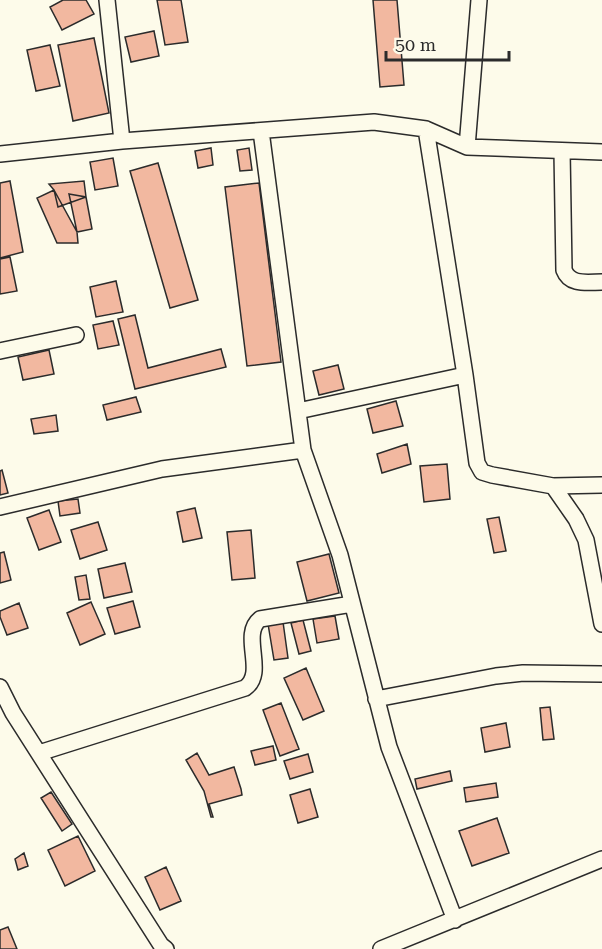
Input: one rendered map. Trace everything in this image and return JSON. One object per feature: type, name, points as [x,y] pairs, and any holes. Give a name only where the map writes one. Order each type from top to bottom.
[{"type":"street","points":[[107,0],[122,141]]},
{"type":"street","points":[[467,147],[479,0]]},
{"type":"street","points":[[0,154],[122,141],[374,122],[426,129],[467,147],[602,152]]},
{"type":"street","points":[[426,129],[477,463],[482,471],[492,475],[553,486],[602,485]]},
{"type":"street","points":[[261,131],[303,450],[340,555],[389,747],[455,920]]},
{"type":"street","points":[[562,151],[564,270],[573,282],[602,282]]},
{"type":"street","points":[[0,351],[76,335]]},
{"type":"street","points":[[298,411],[465,375]]},
{"type":"street","points":[[0,507],[162,469],[303,450]]},
{"type":"street","points":[[553,486],[576,519],[586,540],[602,624]]},
{"type":"street","points":[[39,753],[245,688],[250,684],[253,676],[253,631],[255,623],[260,619],[352,604]]},
{"type":"street","points":[[376,699],[496,676],[602,674]]},
{"type":"street","points":[[0,687],[13,713],[160,948]]},
{"type":"street","points":[[381,949],[602,859]]},
{"type":"building","points":[[63,0],[86,0],[94,14],[62,30],[50,7]]},
{"type":"building","points":[[157,0],[181,0],[188,42],[165,45]]},
{"type":"building","points":[[373,0],[397,0],[404,85],[380,87]]},
{"type":"building","points":[[154,31],[159,56],[131,62],[125,37]]},
{"type":"building","points":[[94,38],[109,113],[73,121],[58,45]]},
{"type":"building","points":[[50,45],[60,86],[36,91],[27,50]]},
{"type":"building","points":[[211,148],[213,165],[198,168],[195,151]]},
{"type":"building","points":[[249,148],[252,170],[240,171],[237,150]]},
{"type":"building","points":[[113,158],[118,186],[95,190],[90,162]]},
{"type":"building","points":[[158,163],[198,300],[170,308],[130,171]]},
{"type":"building","points":[[10,181],[23,252],[0,258],[0,183]]},
{"type":"building","points":[[84,181],[86,197],[58,207],[54,190],[49,184]]},
{"type":"building","points":[[259,183],[281,362],[247,366],[225,187]]},
{"type":"building","points":[[54,190],[77,232],[78,243],[57,243],[37,198]]},
{"type":"building","points":[[69,194],[86,197],[92,229],[77,232]]},
{"type":"building","points":[[10,257],[17,291],[0,294],[0,259]]},
{"type":"building","points":[[116,281],[123,312],[96,317],[90,287]]},
{"type":"building","points":[[135,315],[148,368],[221,349],[226,367],[135,389],[118,319]]},
{"type":"building","points":[[113,321],[119,345],[98,349],[93,325]]},
{"type":"building","points":[[49,350],[54,374],[23,380],[18,357]]},
{"type":"building","points":[[338,365],[344,389],[319,395],[313,371]]},
{"type":"building","points":[[136,397],[141,412],[107,420],[103,405]]},
{"type":"building","points":[[396,401],[403,426],[373,433],[367,409]]},
{"type":"building","points":[[56,415],[58,431],[34,434],[31,419]]},
{"type":"building","points":[[407,444],[411,464],[382,473],[377,454]]},
{"type":"building","points":[[447,464],[450,499],[424,502],[420,466]]},
{"type":"building","points":[[2,470],[8,493],[0,495],[0,471]]},
{"type":"building","points":[[78,499],[80,513],[60,516],[58,501]]},
{"type":"building","points":[[195,508],[202,538],[183,542],[177,512]]},
{"type":"building","points":[[49,510],[61,542],[39,550],[27,518]]},
{"type":"building","points":[[499,517],[506,551],[494,553],[487,519]]},
{"type":"building","points":[[98,522],[107,550],[80,559],[71,530]]},
{"type":"building","points":[[251,530],[255,578],[232,580],[227,532]]},
{"type":"building","points":[[4,552],[11,580],[0,583],[0,553]]},
{"type":"building","points":[[329,554],[339,593],[307,601],[297,562]]},
{"type":"building","points":[[125,563],[132,592],[104,598],[98,569]]},
{"type":"building","points":[[86,575],[90,599],[79,600],[75,577]]},
{"type":"building","points":[[133,601],[140,627],[115,634],[107,608]]},
{"type":"building","points":[[91,602],[105,634],[80,645],[67,613]]},
{"type":"building","points":[[19,603],[28,628],[7,635],[0,611]]},
{"type":"building","points":[[335,616],[339,639],[317,643],[313,619]]},
{"type":"building","points":[[303,620],[311,651],[299,654],[291,623]]},
{"type":"building","points":[[283,622],[288,658],[274,660],[268,624]]},
{"type":"building","points":[[306,668],[324,711],[303,720],[284,678]]},
{"type":"building","points":[[281,703],[299,749],[280,756],[263,710]]},
{"type":"building","points":[[550,707],[554,739],[543,740],[540,708]]},
{"type":"building","points":[[506,723],[510,747],[485,752],[481,728]]},
{"type":"building","points":[[273,746],[276,760],[255,765],[251,751]]},
{"type":"building","points":[[197,753],[209,775],[234,767],[241,789],[242,795],[209,804],[213,817],[211,817],[204,791],[186,760]]},
{"type":"building","points":[[308,754],[313,772],[290,779],[284,761]]},
{"type":"building","points":[[450,771],[452,781],[417,789],[415,779]]},
{"type":"building","points":[[496,783],[498,797],[466,802],[464,788]]},
{"type":"building","points":[[310,789],[318,817],[298,823],[290,795]]},
{"type":"building","points":[[51,792],[72,824],[62,831],[41,798]]},
{"type":"building","points":[[497,818],[509,853],[472,866],[459,831]]},
{"type":"building","points":[[78,836],[95,871],[65,886],[48,850]]},
{"type":"building","points":[[24,853],[28,866],[18,870],[15,859]]},
{"type":"building","points":[[166,867],[181,901],[160,910],[145,877]]},
{"type":"building","points":[[8,927],[17,949],[0,949],[0,930]]}]
